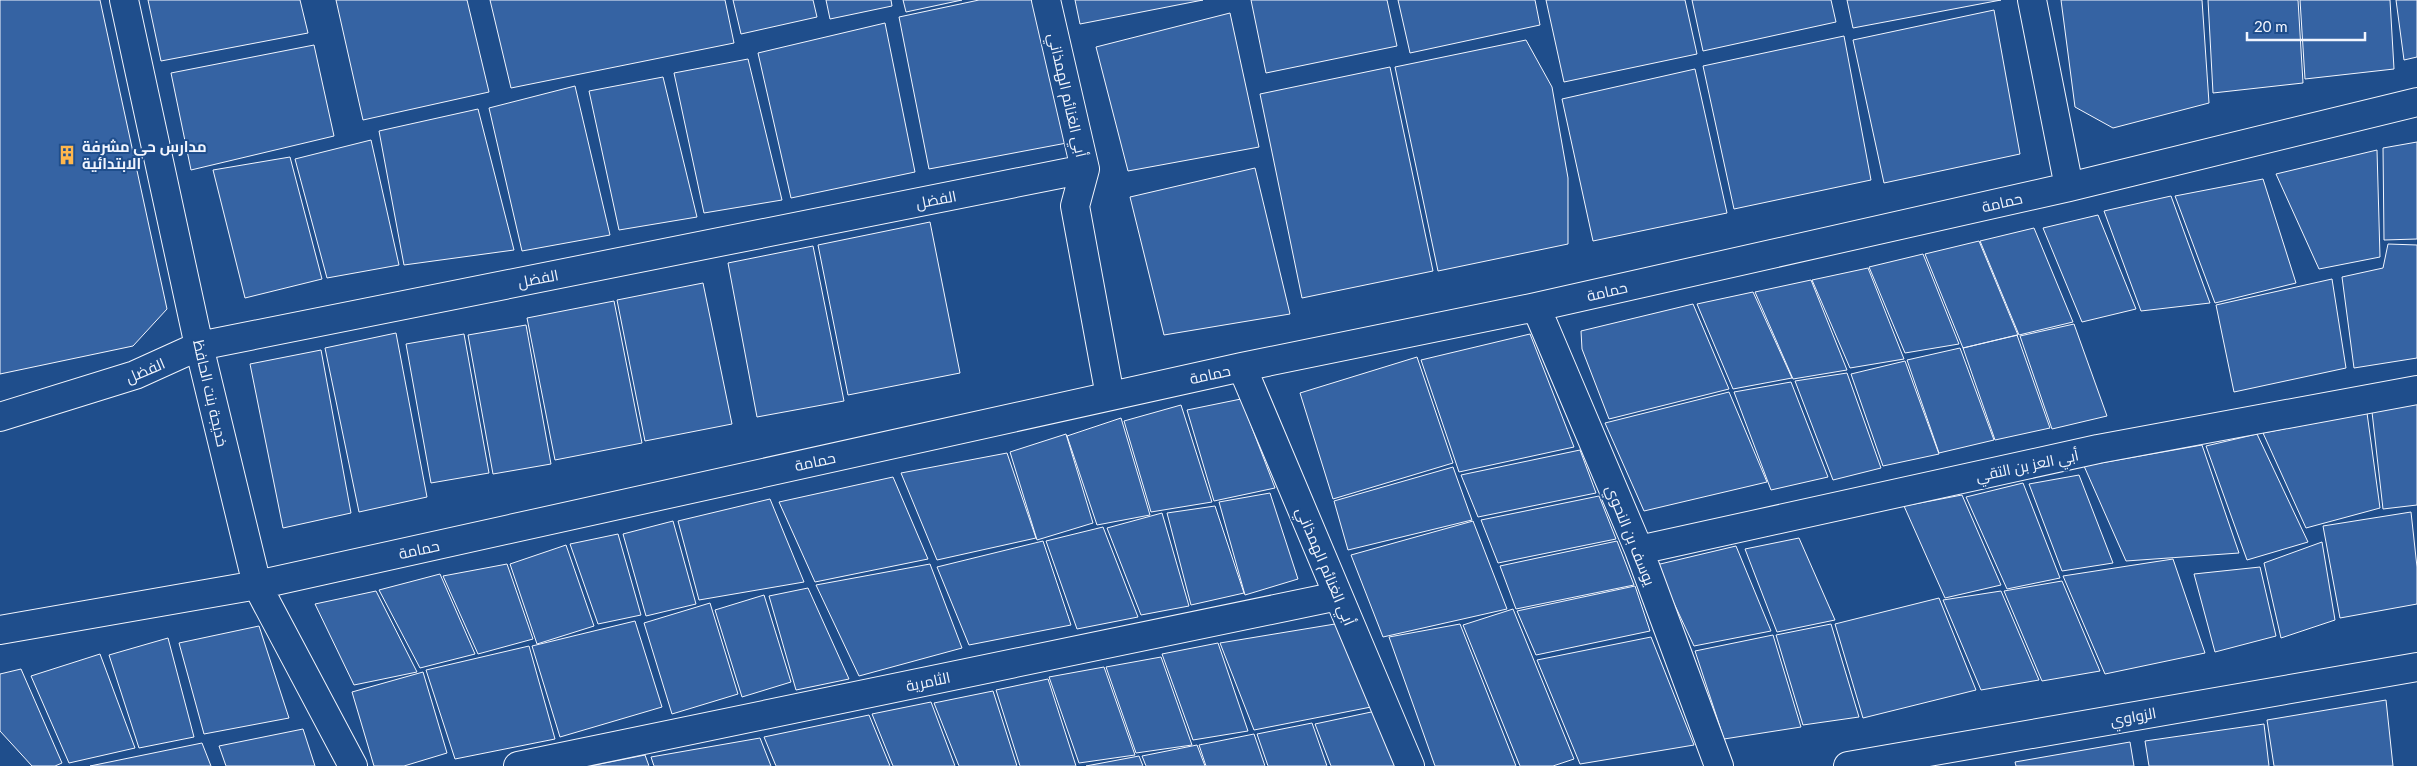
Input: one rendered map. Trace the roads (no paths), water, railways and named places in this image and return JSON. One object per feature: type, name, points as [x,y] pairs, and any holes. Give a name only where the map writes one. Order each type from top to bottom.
[{"type":"street","name":"خديجة بنت الحافظ","points":[[124,0],[199,346],[257,585],[353,766]]},
{"type":"street","name":"أبي الغنائم الهمذاني","points":[[1046,0],[1086,169],[1075,206],[1110,396]]},
{"type":"street","points":[[2032,0],[2070,187]]},
{"type":"street","name":"حمامة","points":[[0,630],[257,585],[1242,367],[1536,307],[2070,187],[2417,102]]},
{"type":"street","name":"الفضل","points":[[0,417],[135,375],[199,346],[1086,169]]},
{"type":"street","name":"يوسف بن النحوي","points":[[1536,307],[1639,550],[1719,766]]},
{"type":"street","name":"أبي الغنائم الهمذاني","points":[[1242,367],[1410,766]]},
{"type":"street","name":"أبي العز بن التقي","points":[[1639,550],[2098,449],[2417,390]]},
{"type":"street","name":"الثامرية","points":[[518,766],[1338,596]]},
{"type":"street","name":"الزواوي","points":[[1848,766],[2417,667]]},
{"type":"place","name":"مدارس حي مشرفة الابتدائية","points":[[67,155]]}]
